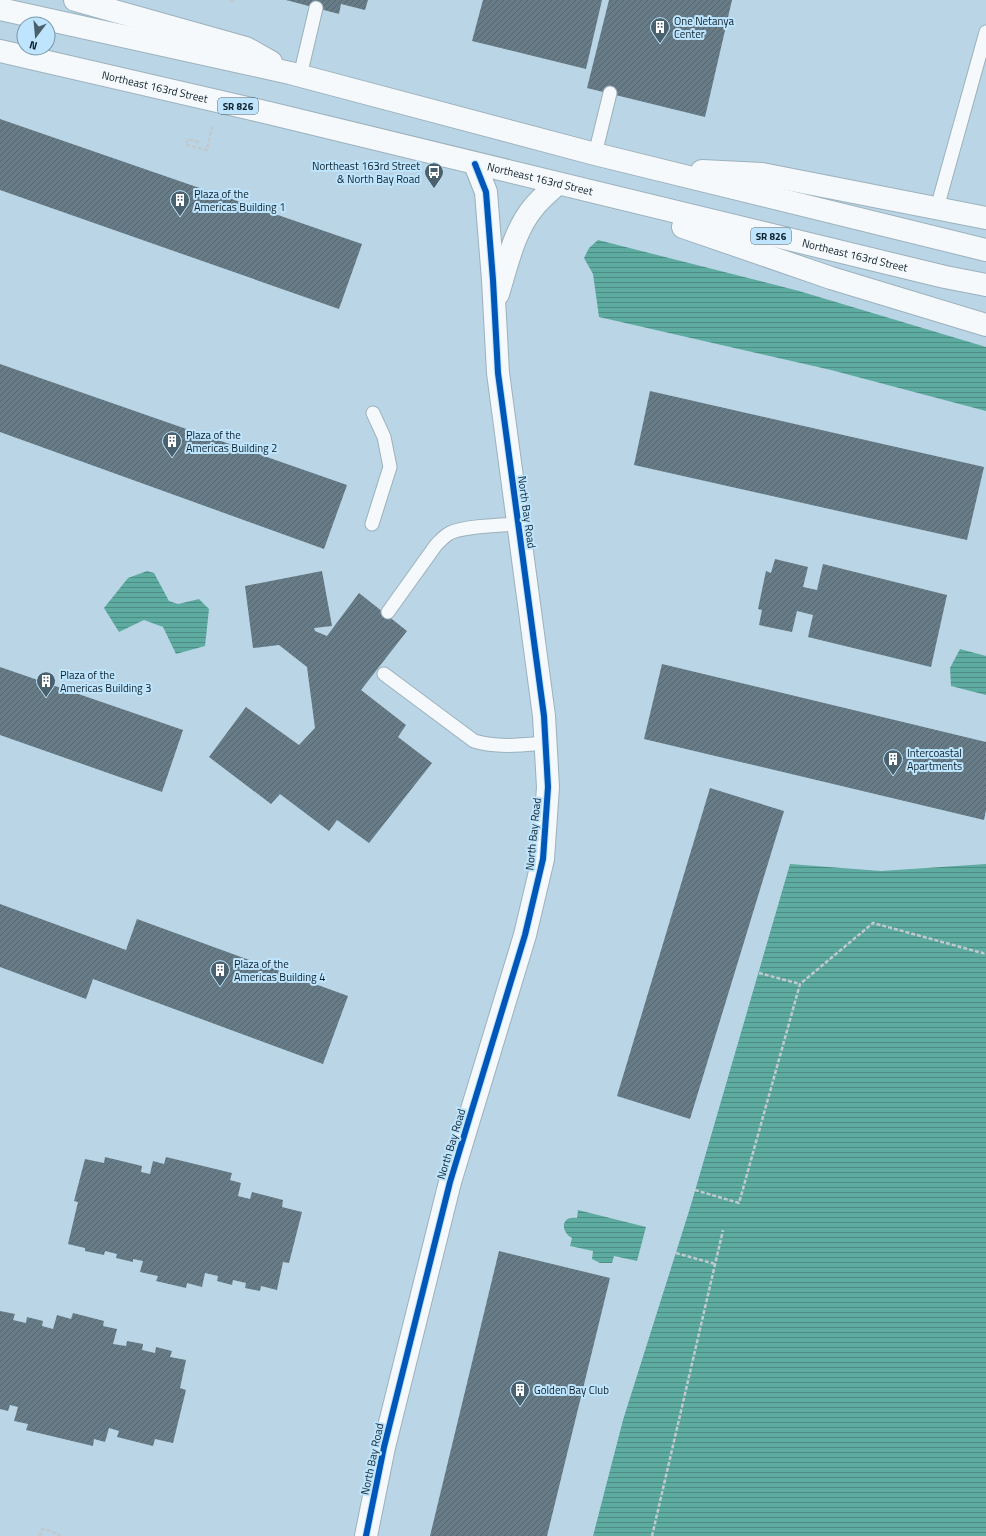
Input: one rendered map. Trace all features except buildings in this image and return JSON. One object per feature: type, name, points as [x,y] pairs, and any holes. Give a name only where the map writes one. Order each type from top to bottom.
[{"type":"main road","points":[[75,0],[246,48],[295,75]]},
{"type":"main road","points":[[0,9],[295,75],[655,169],[986,250]]},
{"type":"main road","name":"Northeast 163rd Street","points":[[0,51],[269,113],[557,184],[945,277],[986,285]]},
{"type":"main road","name":"North Bay Road","points":[[366,1536],[384,1447],[450,1182],[525,935],[543,859],[548,787],[544,716],[498,373],[486,192],[475,164]]},
{"type":"main road","points":[[655,169],[762,174],[986,218]]},
{"type":"main road","points":[[557,184],[831,278],[986,325]]},
{"type":"main road","name":"North Bay Road","points":[[494,306],[505,271],[524,222],[533,207],[557,184]]},
{"type":"lane","points":[[295,75],[316,8]]},
{"type":"lane","points":[[937,208],[986,32]]},
{"type":"lane","points":[[596,154],[610,94]]},
{"type":"lane","points":[[372,524],[390,467],[384,438],[373,413]]},
{"type":"lane","points":[[388,612],[436,545],[445,536],[451,532],[461,530],[519,524]]},
{"type":"lane","points":[[384,674],[474,741],[484,744],[546,744]]},
{"type":"path","points":[[230,0],[235,1]]},
{"type":"path","points":[[199,142],[188,139],[186,145],[207,150],[212,127]]},
{"type":"path","points":[[695,1190],[739,1203],[800,984],[873,923],[986,954]]},
{"type":"path","points":[[759,973],[800,984]]},
{"type":"path","points":[[652,1536],[723,1230]]},
{"type":"path","points":[[676,1253],[715,1264]]},
{"type":"path","points":[[40,1536],[42,1529],[51,1531],[61,1536]]},
{"type":"shaded area","points":[[598,240],[799,291],[986,347],[986,411],[831,370],[599,317],[593,274],[584,258],[589,248]]},
{"type":"shaded area","points":[[147,571],[154,573],[169,601],[178,604],[199,599],[209,609],[205,646],[176,654],[163,627],[144,620],[119,632],[104,608],[128,578]]},
{"type":"shaded area","points":[[960,649],[986,656],[986,695],[951,686],[950,668]]},
{"type":"shaded area","points":[[790,864],[881,871],[986,864],[986,1536],[593,1536],[623,1420],[690,1208]]},
{"type":"shaded area","points":[[578,1210],[646,1227],[637,1261],[614,1256],[612,1263],[600,1263],[592,1259],[593,1251],[570,1246],[572,1238],[565,1232],[564,1224],[568,1219],[577,1218]]},
{"type":"cycle path","points":[[366,1536],[384,1447],[450,1182],[525,935],[543,859],[548,787],[544,716],[498,373],[486,192],[475,164]]},
{"type":"place","name":"One Netanya Center","points":[[660,44]]},
{"type":"place","name":"Northeast 163rd Street & North Bay Road","points":[[434,189]]},
{"type":"place","name":"Plaza of the Americas Building 1","points":[[180,217]]},
{"type":"place","name":"Plaza of the Americas Building 2","points":[[172,458]]},
{"type":"place","name":"Plaza of the Americas Building 3","points":[[46,698]]},
{"type":"place","name":"Intercoastal Apartments","points":[[893,776]]},
{"type":"place","name":"Plaza of the Americas Building 4","points":[[220,987]]},
{"type":"place","name":"Golden Bay Club","points":[[520,1407]]}]
